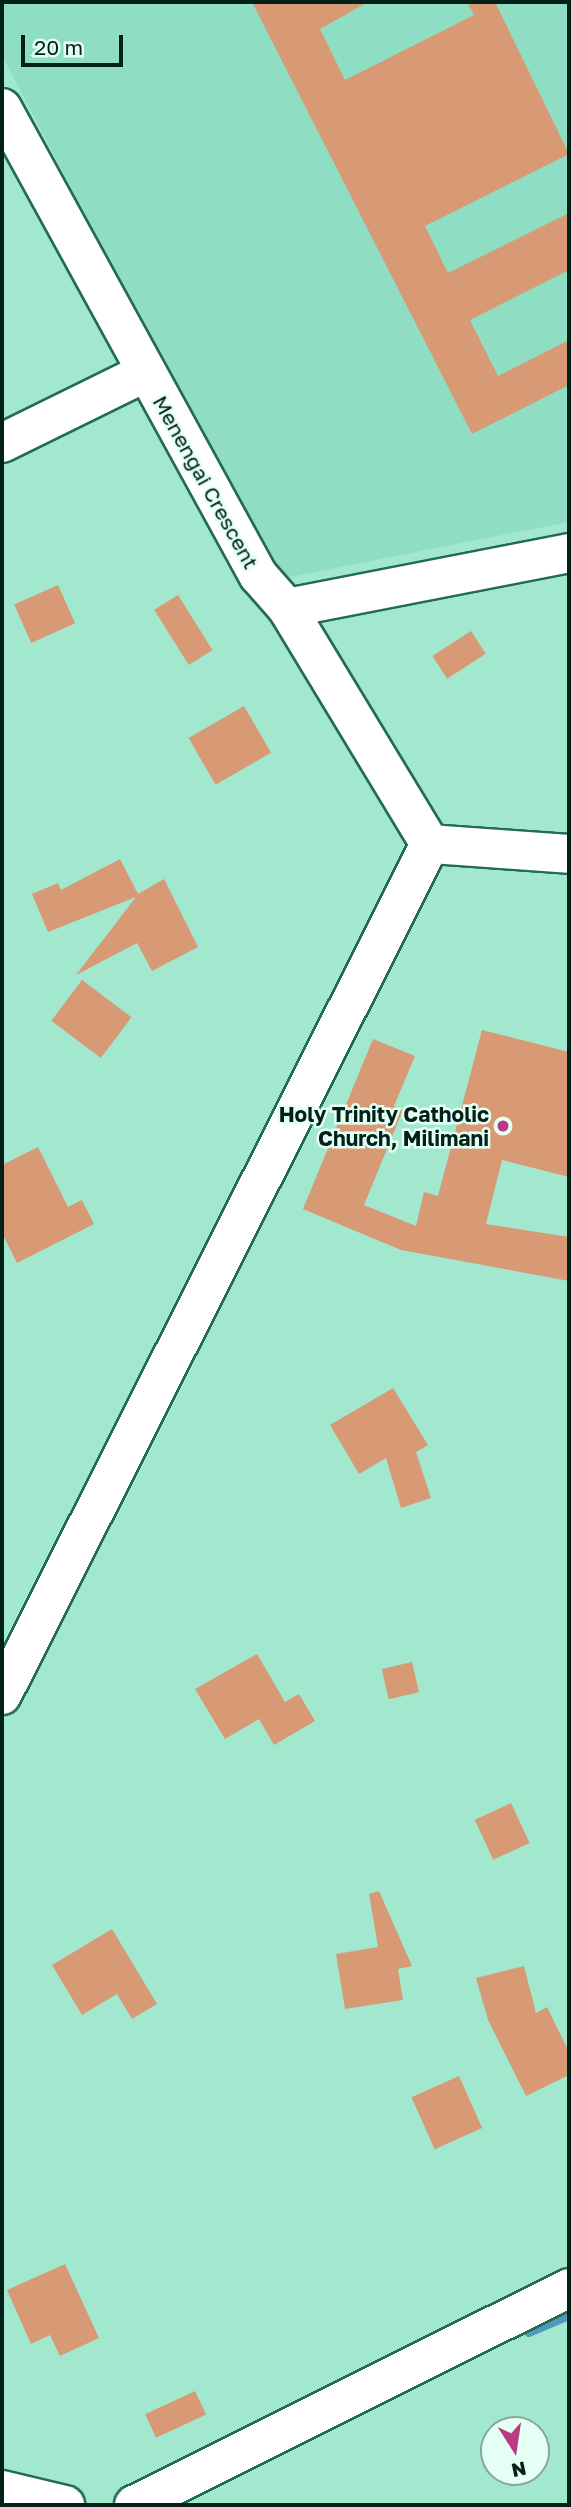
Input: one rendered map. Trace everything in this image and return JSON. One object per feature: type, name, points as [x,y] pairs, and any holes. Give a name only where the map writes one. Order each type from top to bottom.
[{"type":"street","name":"Menengai Crescent","points":[[2,108],[144,373],[258,575],[287,608],[430,844]]},
{"type":"street","points":[[2,443],[144,373]]},
{"type":"street","points":[[287,608],[569,553]]},
{"type":"street","points":[[2,1695],[430,844],[569,854]]},
{"type":"street","points":[[134,2505],[569,2288]]},
{"type":"street","points":[[2,2490],[65,2505]]},
{"type":"shaded area","points":[[2,2],[569,2],[569,522],[274,580],[2,55]]},
{"type":"building","points":[[252,2],[368,2],[320,29],[345,80],[474,15],[467,2],[495,2],[569,154],[425,226],[448,273],[569,213],[569,270],[470,320],[498,376],[569,340],[569,385],[472,434]]},
{"type":"building","points":[[58,585],[75,623],[31,643],[14,605]]},
{"type":"building","points":[[178,595],[212,650],[189,665],[154,610]]},
{"type":"building","points":[[471,631],[486,654],[447,679],[432,656]]},
{"type":"building","points":[[244,706],[271,753],[216,785],[189,738]]},
{"type":"building","points":[[120,859],[138,894],[164,879],[198,947],[152,971],[137,943],[76,975],[136,897],[48,932],[32,894],[58,883],[61,890]]},
{"type":"building","points":[[82,980],[132,1017],[101,1058],[51,1021]]},
{"type":"building","points":[[482,1030],[569,1052],[569,1177],[502,1160],[486,1224],[569,1237],[569,1281],[401,1250],[303,1209],[373,1039],[415,1056],[394,1106],[403,1110],[364,1205],[416,1226],[424,1192],[438,1196]]},
{"type":"building","points":[[38,1147],[68,1207],[82,1200],[94,1224],[17,1263],[2,1233],[2,1165]]},
{"type":"building","points":[[393,1388],[428,1445],[416,1452],[431,1498],[401,1508],[386,1458],[359,1474],[330,1425]]},
{"type":"building","points":[[257,1654],[285,1702],[299,1694],[315,1721],[274,1745],[259,1719],[225,1739],[195,1689]]},
{"type":"building","points":[[412,1662],[419,1692],[389,1699],[382,1669]]},
{"type":"building","points":[[511,1803],[530,1843],[493,1860],[475,1820]]},
{"type":"building","points":[[379,1891],[412,1966],[398,1969],[403,2000],[345,2009],[336,1954],[378,1947],[369,1894]]},
{"type":"building","points":[[112,1929],[157,2004],[132,2019],[117,1994],[82,2015],[52,1965]]},
{"type":"building","points":[[524,1966],[536,2013],[547,2007],[569,2052],[569,2075],[526,2096],[488,2020],[476,1978]]},
{"type":"building","points":[[459,2076],[482,2128],[435,2149],[411,2097]]},
{"type":"building","points":[[65,2264],[99,2338],[60,2356],[50,2335],[31,2344],[7,2290]]},
{"type":"building","points":[[195,2391],[206,2415],[156,2438],[145,2414]]},
{"type":"waterway","points":[[529,2332],[569,2315]]},
{"type":"place","name":"Holy Trinity Catholic Church, Milimani","points":[[503,1126]]}]
